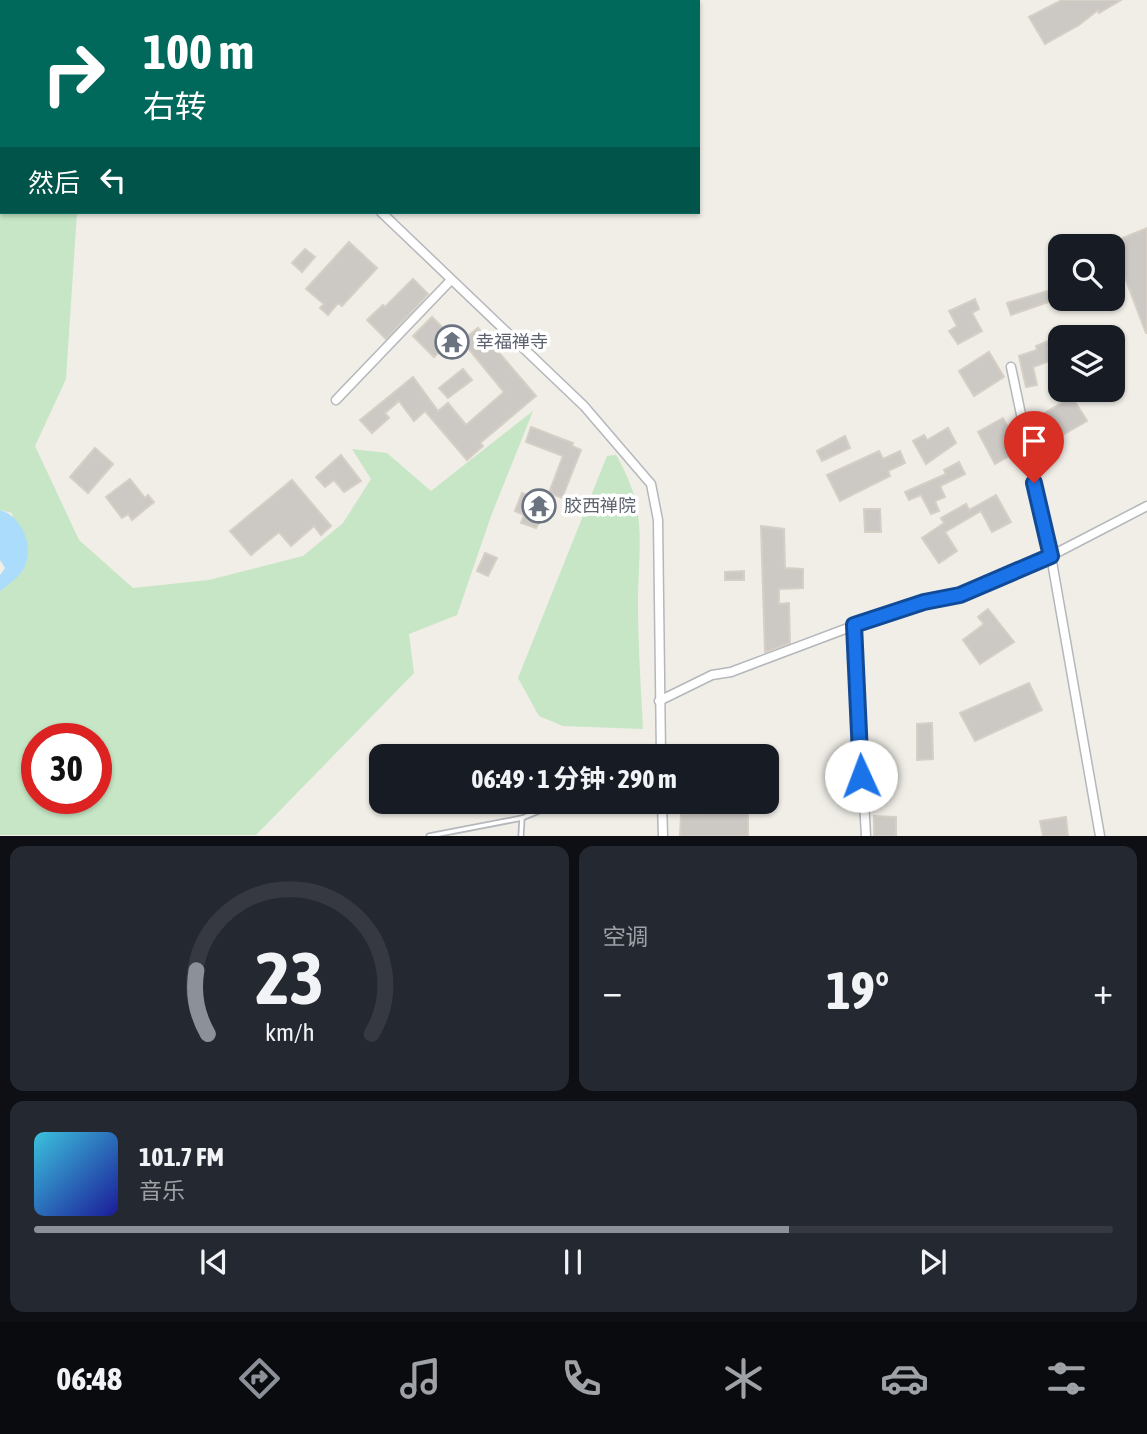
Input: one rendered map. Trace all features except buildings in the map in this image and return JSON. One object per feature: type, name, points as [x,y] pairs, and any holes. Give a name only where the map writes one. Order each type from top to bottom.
[{"type":"street","points":[[383,214],[584,406],[651,484],[658,520],[661,744]]},
{"type":"street","points":[[336,400],[451,281]]},
{"type":"street","points":[[1011,368],[1051,556],[1100,835]]},
{"type":"street","points":[[659,701],[712,675],[731,672],[854,625],[924,602],[960,595],[1051,556],[1147,506]]},
{"type":"street","points":[[854,625],[866,835]]},
{"type":"street","points":[[662,814],[663,835]]},
{"type":"lane","points":[[429,835],[532,814]]},
{"type":"lane","points":[[521,835],[522,818]]},
{"type":"green space","points":[[0,214],[77,214],[66,379],[35,446],[79,540],[133,588],[209,580],[303,556],[343,523],[371,479],[352,449],[387,453],[431,491],[533,411],[491,516],[457,615],[409,634],[414,673],[256,835],[0,835],[0,591],[23,571],[12,513],[0,510]]},
{"type":"green space","points":[[616,455],[633,493],[639,528],[638,620],[643,729],[563,726],[539,716],[518,678],[607,456]]},
{"type":"water","points":[[0,510],[8,513],[20,525],[28,551],[22,571],[0,591],[0,575],[5,568],[0,560]]},
{"type":"place","name":"幸福禅寺","points":[[452,342]]},
{"type":"place","name":"胶西禅院","points":[[539,506]]},
{"type":"route","points":[[861,776],[854,625],[924,602],[960,595],[1051,556],[1034,483]]}]
